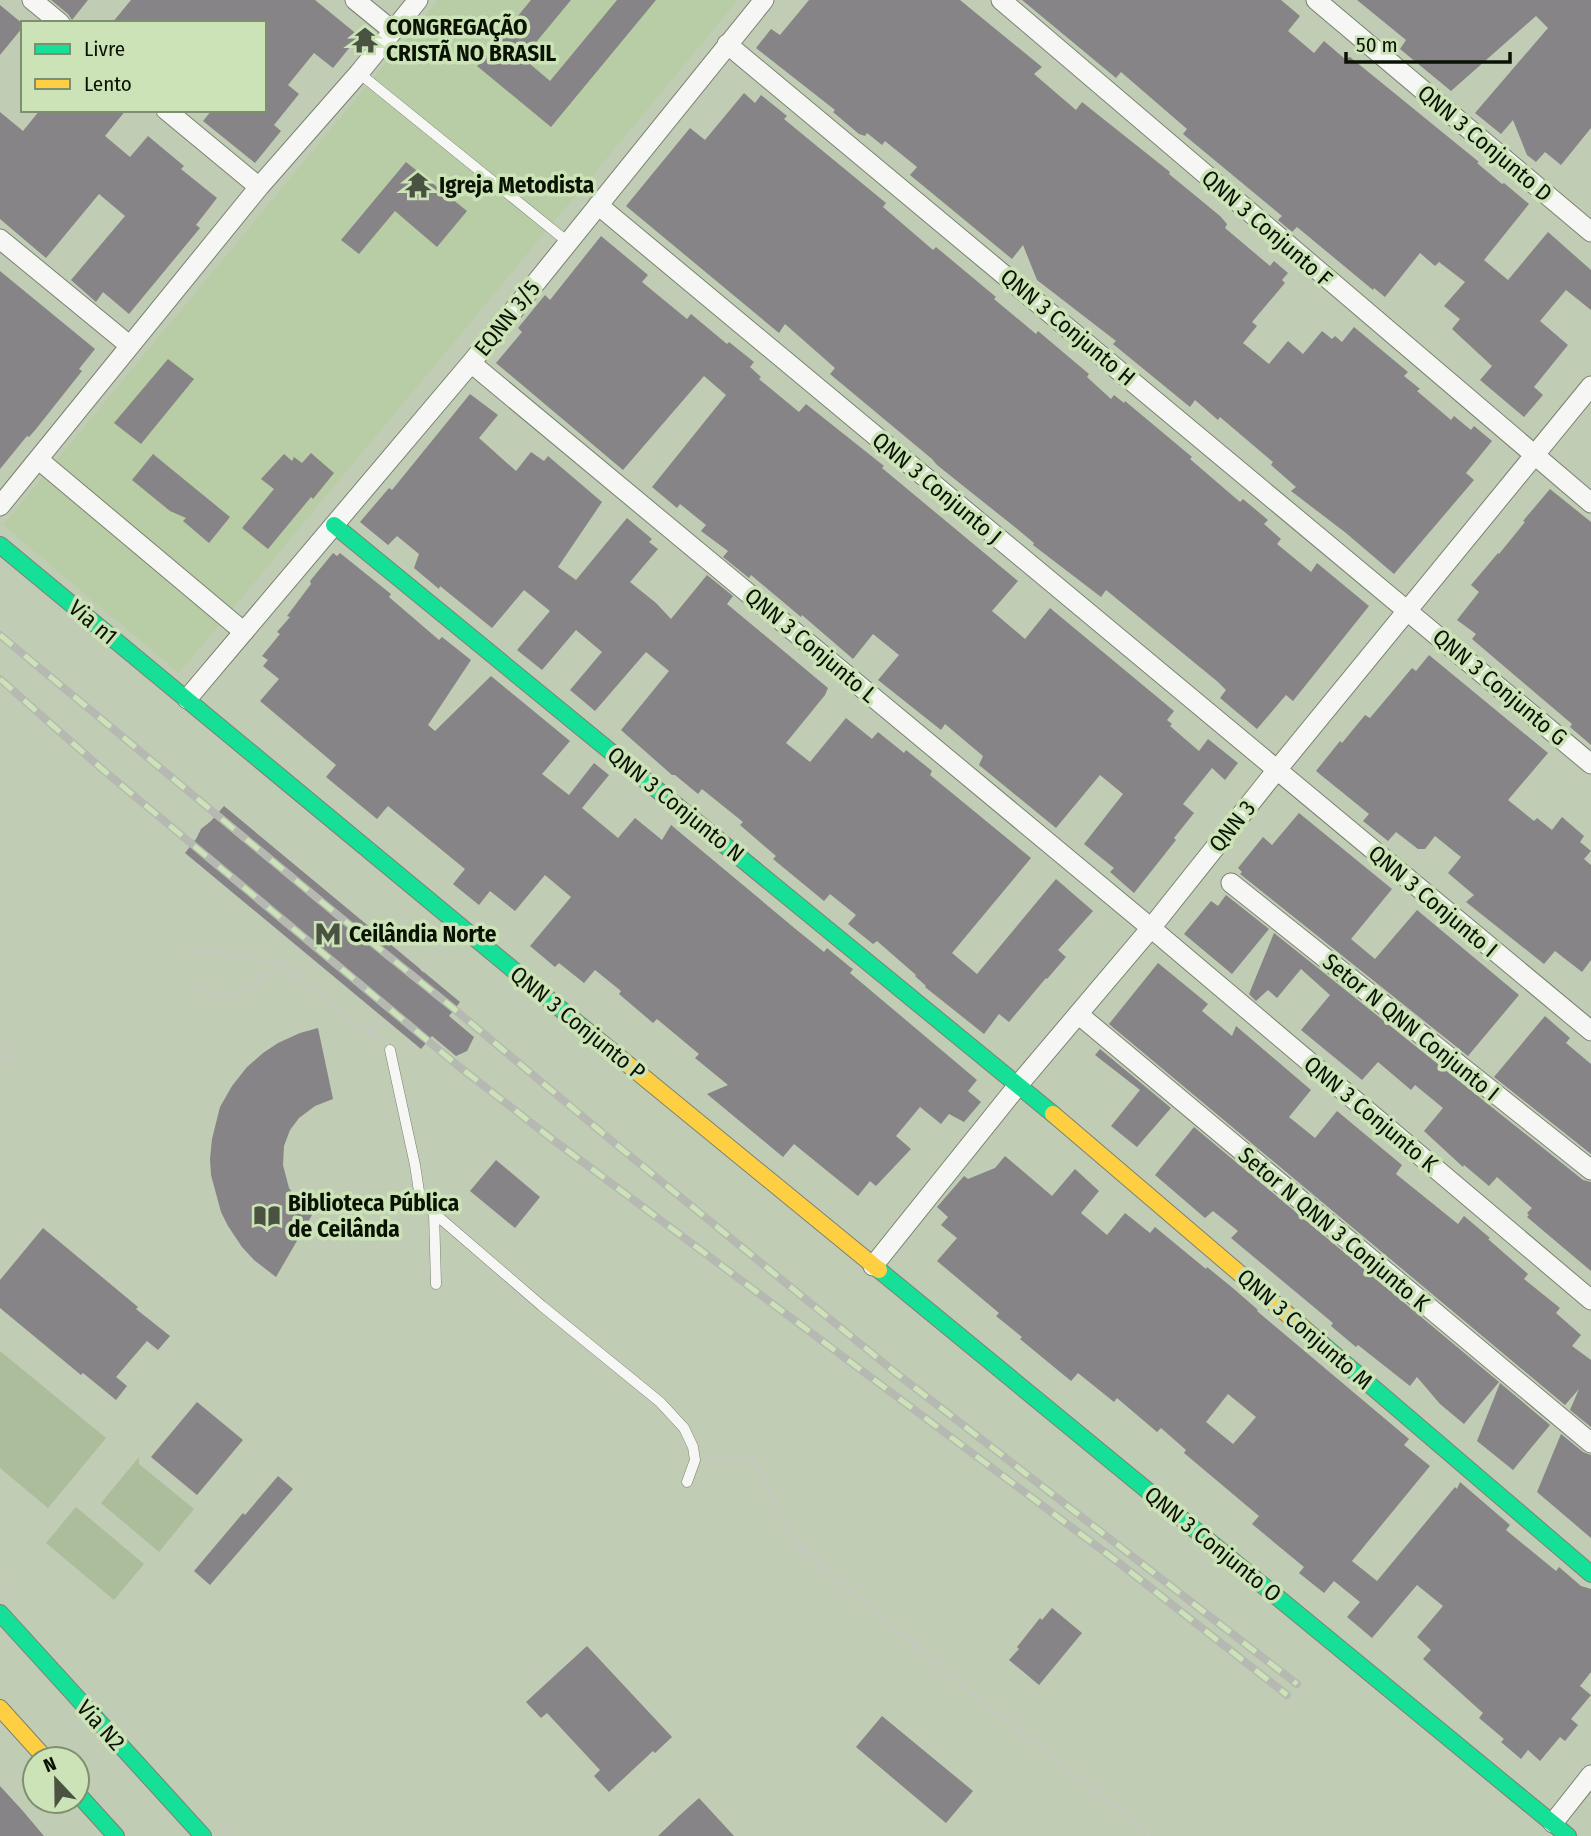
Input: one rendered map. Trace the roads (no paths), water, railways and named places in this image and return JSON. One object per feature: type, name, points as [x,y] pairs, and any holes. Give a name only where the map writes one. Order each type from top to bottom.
[{"type":"street","points":[[32,0],[58,21]]},
{"type":"street","points":[[355,0],[393,31]]},
{"type":"street","points":[[0,506],[259,187],[359,73],[418,0]]},
{"type":"street","name":"EQNN 3/5","points":[[187,699],[471,363],[764,0]]},
{"type":"street","name":"QNN 3 Conjunto F","points":[[1001,0],[1591,503]]},
{"type":"street","name":"QNN 3 Conjunto D","points":[[1316,0],[1591,232]]},
{"type":"street","name":"QNN 3 Conjunto H","points":[[727,44],[1408,610]]},
{"type":"street","points":[[168,112],[259,187]]},
{"type":"street","name":"QNN 3 Conjunto J","points":[[598,205],[1276,771]]},
{"type":"street","points":[[0,239],[129,345]]},
{"type":"street","name":"QNN 3 Conjunto L","points":[[471,363],[1151,928]]},
{"type":"street","name":"QNN 3","points":[[873,1266],[1018,1084],[1151,928],[1591,386]]},
{"type":"street","points":[[39,460],[244,632]]},
{"type":"street","name":"QNN 3 Conjunto N","points":[[334,525],[1018,1084]]},
{"type":"street","name":"Via n1","points":[[0,545],[187,699]]},
{"type":"street","name":"QNN 3 Conjunto G","points":[[1408,610],[1591,764]]},
{"type":"street","name":"QNN 3 Conjunto P","points":[[187,699],[873,1266]]},
{"type":"street","name":"QNN 3 Conjunto I","points":[[1276,771],[1591,1031]]},
{"type":"street","name":"Setor N QNN Conjunto I","points":[[1231,883],[1591,1170]]},
{"type":"street","name":"QNN 3 Conjunto K","points":[[1151,928],[1591,1300]]},
{"type":"street","name":"Setor N QNN 3 Conjunto K","points":[[1078,1014],[1591,1443]]},
{"type":"street","name":"QNN 3 Conjunto M","points":[[1018,1084],[1591,1574]]},
{"type":"street","name":"QNN 3 Conjunto O","points":[[873,1266],[1555,1832]]},
{"type":"street","name":"Via N2","points":[[0,1613],[203,1836]]},
{"type":"street","points":[[26,1665],[111,1736]]},
{"type":"street","points":[[0,1708],[33,1745]]},
{"type":"street","points":[[1555,1832],[1591,1775]]},
{"type":"street","points":[[91,1808],[116,1836]]},
{"type":"lane","points":[[359,73],[569,243]]},
{"type":"lane","points":[[390,1050],[415,1165],[419,1198],[542,1306],[660,1402],[684,1428],[693,1447],[695,1460],[687,1482]]},
{"type":"lane","points":[[434,1213],[436,1283]]},
{"type":"railway","points":[[0,635],[896,1373],[1297,1684]]},
{"type":"railway","points":[[0,679],[102,769],[457,1065],[1114,1559],[1287,1695]]},
{"type":"place","name":"CONGREGAÇÃO CRISTÃ NO BRASIL","points":[[365,40]]},
{"type":"place","name":"Igreja Metodista","points":[[418,185]]},
{"type":"place","name":"Ceilândia Norte","points":[[328,934]]},
{"type":"place","name":"Biblioteca Pública de Ceilânda","points":[[267,1216]]}]
